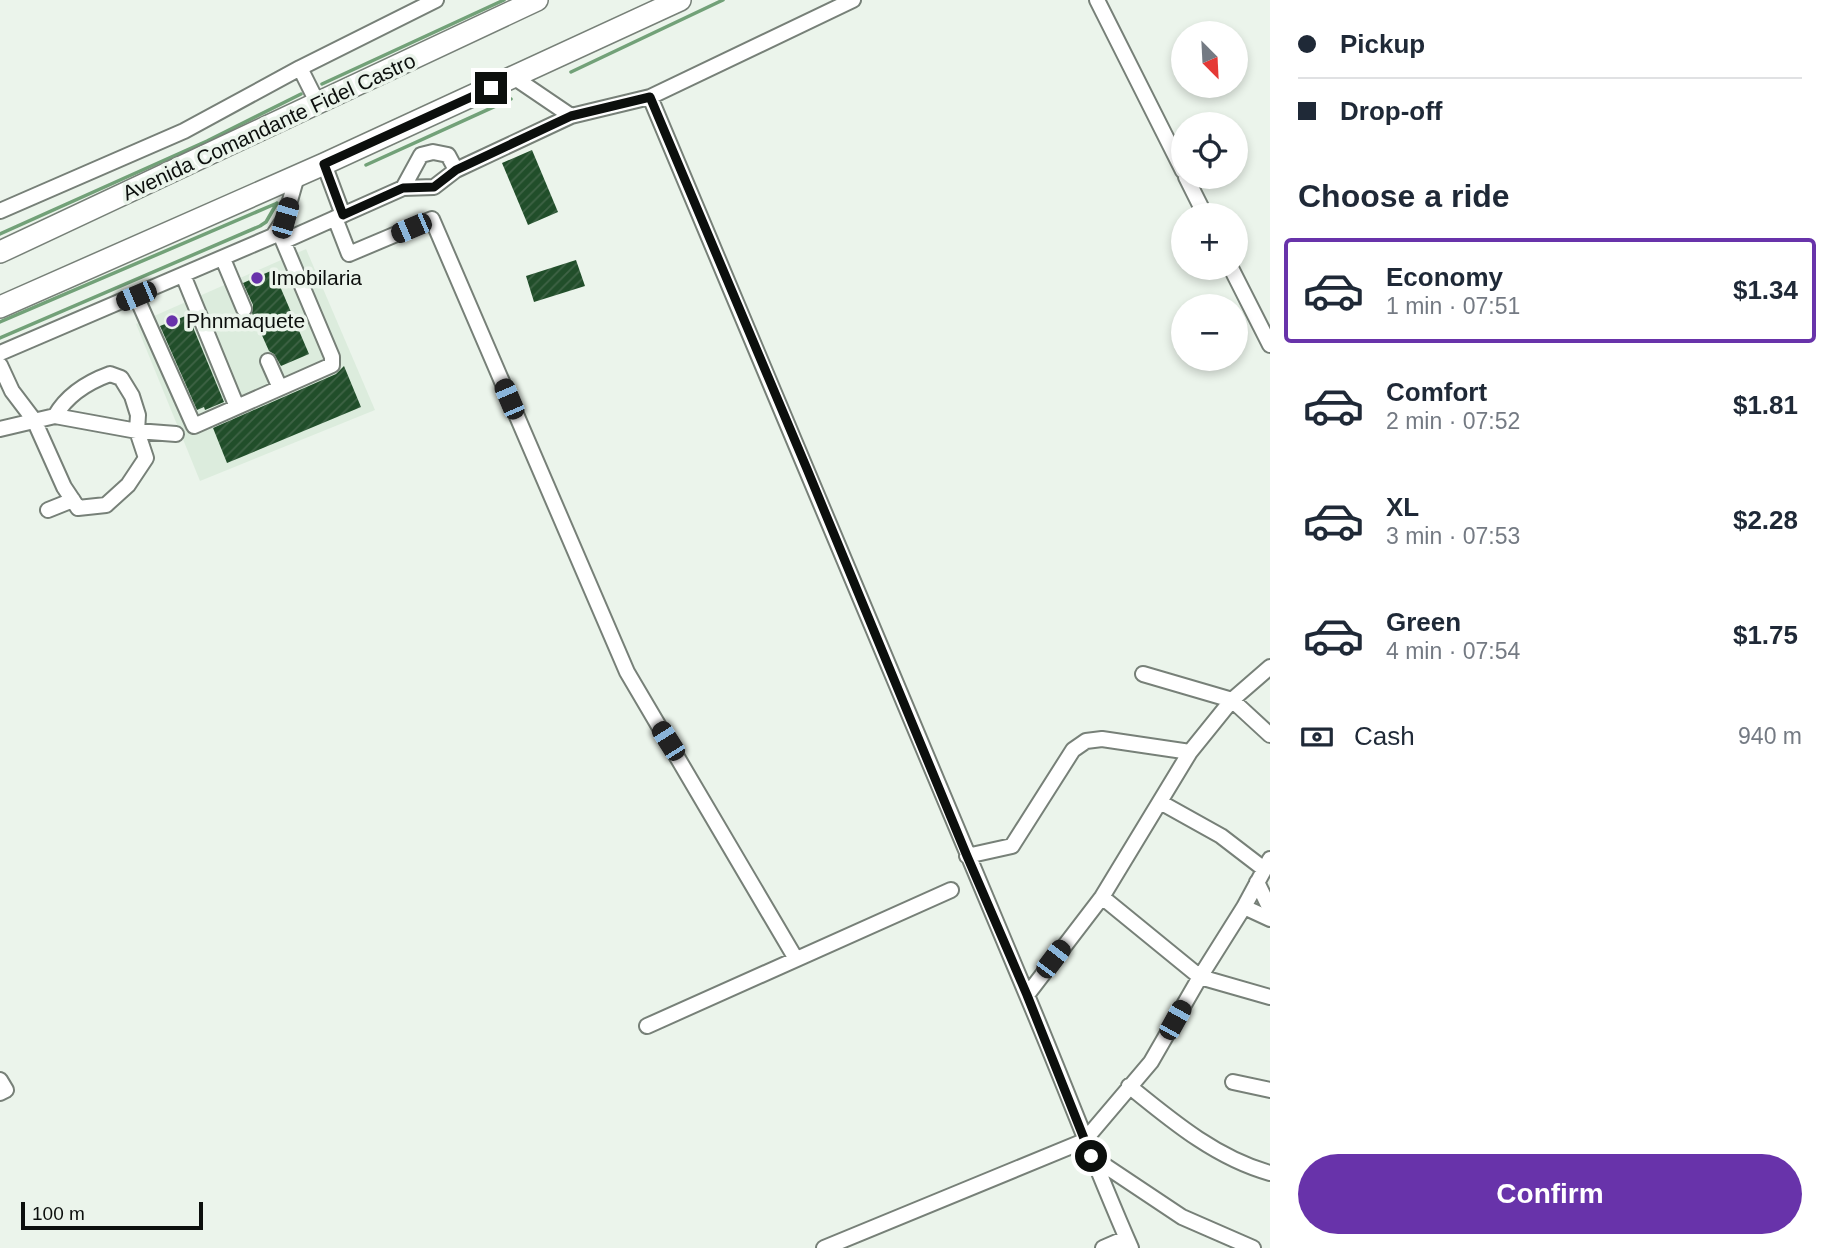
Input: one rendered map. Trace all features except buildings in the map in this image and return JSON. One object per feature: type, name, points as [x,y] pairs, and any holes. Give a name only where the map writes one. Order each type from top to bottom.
[{"type":"highway","name":"Avenida Comandante Fidel Castro","points":[[0,252],[537,0]]},
{"type":"highway","points":[[0,307],[515,78],[680,0]]},
{"type":"street","points":[[0,211],[184,131],[300,68],[436,0]]},
{"type":"street","points":[[0,353],[272,236],[339,217],[403,188],[434,187],[456,170],[571,116],[650,97],[853,0]]},
{"type":"street","points":[[1097,0],[1171,148]]},
{"type":"street","points":[[300,68],[318,104]]},
{"type":"street","points":[[515,78],[571,116]]},
{"type":"street","points":[[650,97],[1027,995],[1084,1141],[1128,1243],[1103,1248]]},
{"type":"street","points":[[403,188],[421,155],[433,152],[448,155],[456,170]]},
{"type":"street","points":[[324,164],[349,254],[432,219],[627,672],[796,960]]},
{"type":"street","points":[[136,296],[194,426],[332,365],[281,235],[297,176]]},
{"type":"street","points":[[223,259],[244,309]]},
{"type":"street","points":[[183,275],[237,407]]},
{"type":"street","points":[[1237,280],[1270,345]]},
{"type":"street","points":[[268,361],[280,388]]},
{"type":"street","points":[[0,365],[12,391],[34,420],[59,477],[78,508],[106,505],[128,485],[146,458],[137,431],[138,415],[132,396],[121,378],[110,374],[73,394],[62,404],[55,416]]},
{"type":"street","points":[[0,429],[55,416],[137,431],[176,434]]},
{"type":"street","points":[[48,510],[73,500]]},
{"type":"street","points":[[1027,995],[1102,897],[1190,752],[1231,700],[1270,667]]},
{"type":"street","points":[[1143,674],[1231,700],[1270,735]]},
{"type":"street","points":[[967,856],[1013,846],[1073,750],[1086,741],[1102,740],[1190,752]]},
{"type":"street","points":[[1160,802],[1221,836],[1264,870],[1270,909]]},
{"type":"street","points":[[824,1248],[1084,1141],[1151,1062],[1264,870]]},
{"type":"street","points":[[647,1026],[951,890]]},
{"type":"street","points":[[1102,897],[1200,977],[1270,997]]},
{"type":"street","points":[[1244,907],[1270,919]]},
{"type":"street","points":[[0,1080],[6,1090],[0,1093]]},
{"type":"street","points":[[1233,1082],[1270,1090]]},
{"type":"street","points":[[1129,1086],[1194,1136],[1223,1154],[1270,1173]]},
{"type":"street","points":[[1091,1156],[1182,1217],[1253,1248]]},
{"type":"shaded area","points":[[306,249],[375,410],[200,481],[136,324]]},
{"type":"waterway","points":[[322,84],[504,0]]},
{"type":"waterway","points":[[571,72],[723,0]]},
{"type":"waterway","points":[[0,234],[207,141],[301,94]]},
{"type":"waterway","points":[[366,165],[511,99]]},
{"type":"waterway","points":[[0,338],[260,226],[266,222],[277,203]]},
{"type":"waterway","points":[[0,322],[275,204]]},
{"type":"place","name":"Imobilaria","points":[[257,278]]},
{"type":"place","name":"Phnmaquete","points":[[172,321]]},
{"type":"route","points":[[491,88],[324,164],[343,215],[403,188],[434,187],[456,170],[489,152],[571,116],[650,97],[1027,995],[1091,1156]]}]
